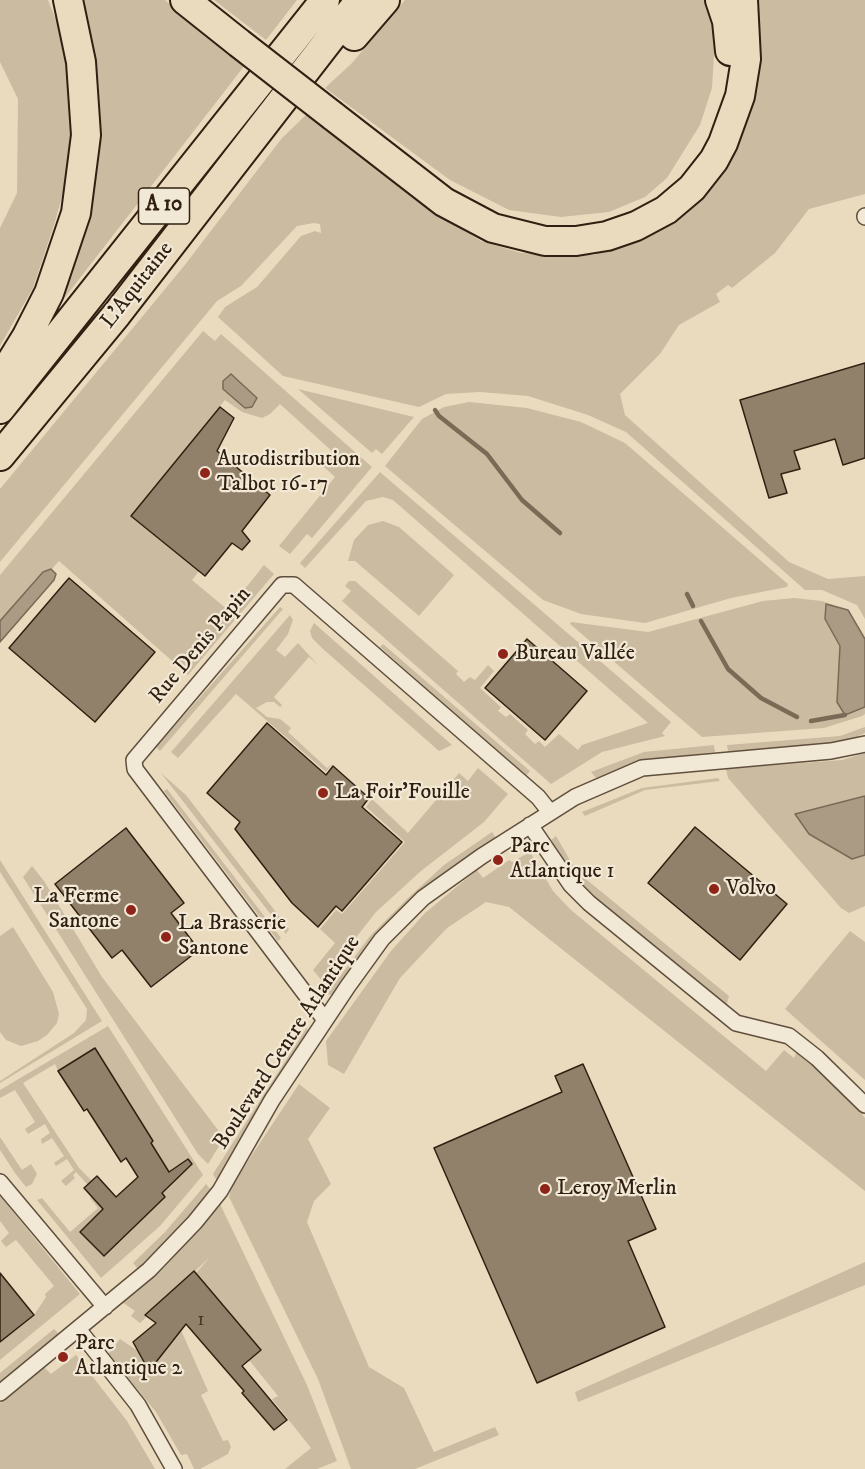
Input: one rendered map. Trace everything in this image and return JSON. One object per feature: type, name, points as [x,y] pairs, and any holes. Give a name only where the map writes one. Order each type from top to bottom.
[{"type":"highway","points":[[0,380],[27,336],[49,293],[76,213],[86,135],[81,62],[68,0]]},
{"type":"highway","points":[[185,0],[243,40],[337,112],[417,169],[482,210],[512,222],[551,229],[582,228],[613,222],[637,213],[669,192],[688,173],[712,137],[724,105],[730,67],[730,43],[720,0]]},
{"type":"highway","points":[[201,0],[243,40]]},
{"type":"highway","name":"L'Aquitaine","points":[[0,409],[325,0]]},
{"type":"highway","name":"L'Aquitaine","points":[[0,456],[117,314],[360,0]]},
{"type":"highway","points":[[198,209],[331,63],[384,0]]},
{"type":"highway","points":[[337,112],[444,202],[493,228],[544,241],[576,241],[608,236],[636,226],[666,210],[692,188],[714,160],[740,96],[746,59],[743,0]]},
{"type":"street","name":"Rue Denis Papin","points":[[325,1020],[135,768],[134,760],[282,585],[294,585],[537,797],[550,812]]},
{"type":"street","name":"Boulevard Centre Atlantique","points":[[0,1393],[105,1307],[173,1247],[220,1191],[272,1100],[382,939],[423,898],[550,812],[593,788],[642,768],[831,751],[865,744]]},
{"type":"street","points":[[530,825],[571,885],[589,903],[736,1023],[789,1036],[817,1058],[865,1105]]},
{"type":"street","points":[[0,1182],[105,1307]]},
{"type":"street","points":[[78,1329],[138,1405],[174,1469]]},
{"type":"shaded area","points":[[0,0],[48,0],[71,59],[73,97],[72,162],[54,225],[33,288],[0,346],[0,228],[17,193],[18,99],[0,62]]},
{"type":"shaded area","points":[[75,0],[165,0],[245,65],[25,349],[84,205]]},
{"type":"shaded area","points":[[214,0],[297,0],[266,40]]},
{"type":"shaded area","points":[[405,0],[706,0],[715,37],[712,88],[700,125],[667,178],[645,197],[609,212],[561,217],[509,210],[450,180],[325,88],[352,63]]},
{"type":"shaded area","points":[[755,0],[865,0],[865,194],[809,209],[775,253],[732,288],[728,285],[716,294],[720,302],[679,325],[660,354],[620,394],[625,415],[789,562],[828,579],[865,576],[865,619],[857,605],[822,590],[805,590],[626,432],[588,415],[528,396],[480,392],[446,394],[419,407],[283,376],[218,317],[225,307],[257,287],[301,236],[315,231],[321,233],[320,224],[314,223],[297,226],[241,286],[217,301],[0,562],[0,489],[184,266],[282,138],[308,113],[338,140],[426,208],[481,241],[521,253],[594,255],[654,232],[705,191]]},
{"type":"shaded area","points":[[203,331],[215,341],[221,334],[372,467],[312,538],[307,534],[290,554],[279,546],[335,477],[323,466],[334,453],[280,404],[262,418],[242,412],[225,400],[131,516],[199,571],[192,580],[228,610],[264,565],[274,574],[188,675],[59,561],[0,627],[0,575]]},
{"type":"shaded area","points":[[231,374],[257,398],[252,407],[245,408],[223,389],[223,381]]},
{"type":"shaded area","points":[[298,389],[414,417],[382,454],[376,449],[372,453]]},
{"type":"shaded area","points":[[469,402],[527,408],[581,422],[625,443],[788,584],[787,587],[731,598],[645,623],[581,614],[543,600],[385,466],[422,419],[444,407]]},
{"type":"shaded area","points":[[380,472],[671,722],[662,733],[665,736],[602,752],[551,784],[342,601],[351,591],[345,586],[349,581],[355,581],[458,671],[456,674],[464,682],[470,677],[475,680],[488,665],[494,671],[480,688],[501,707],[498,711],[506,717],[510,714],[528,730],[525,734],[535,744],[539,741],[545,747],[559,734],[578,750],[582,745],[648,723],[393,500],[383,497],[366,501],[305,568],[300,563]]},
{"type":"shaded area","points":[[383,521],[399,527],[454,575],[419,616],[355,561],[348,561],[354,540],[368,525]]},
{"type":"shaded area","points":[[51,569],[56,574],[54,580],[0,642],[0,621],[43,572]]},
{"type":"shaded area","points":[[794,598],[822,601],[848,610],[865,639],[865,714],[862,716],[824,728],[702,737],[570,624],[571,622],[648,632],[763,601]]},
{"type":"shaded area","points":[[826,604],[848,610],[865,639],[865,707],[845,715],[837,702],[840,646],[825,619]]},
{"type":"shaded area","points":[[280,607],[283,609],[160,751],[156,747]]},
{"type":"shaded area","points":[[290,615],[293,620],[288,634],[276,650],[285,657],[298,643],[318,665],[309,657],[274,697],[282,705],[280,707],[274,702],[267,702],[256,708],[267,717],[280,719],[291,728],[288,732],[327,768],[332,763],[326,772],[236,694],[178,758],[171,752]]},
{"type":"shaded area","points":[[314,623],[452,745],[439,751],[323,649],[312,638],[310,631]]},
{"type":"shaded area","points":[[383,644],[530,771],[525,777],[380,647]]},
{"type":"shaded area","points":[[865,727],[865,733],[852,739],[816,748],[728,751],[727,745],[840,736]]},
{"type":"shaded area","points":[[714,745],[715,752],[644,760],[596,778],[591,772],[644,752]]},
{"type":"shaded area","points":[[865,753],[865,906],[849,913],[841,908],[728,778],[726,769],[842,760]]},
{"type":"shaded area","points":[[478,768],[508,794],[484,822],[421,871],[376,912],[322,981],[313,970],[335,943],[320,929],[336,910],[342,914],[405,842],[366,807],[372,799],[408,833],[459,773],[468,781]]},
{"type":"shaded area","points":[[161,773],[186,795],[289,929],[286,934]]},
{"type":"shaded area","points":[[718,778],[720,781],[645,790],[585,816],[582,812],[642,788]]},
{"type":"shaded area","points":[[167,789],[281,938],[278,941],[164,791]]},
{"type":"shaded area","points":[[865,796],[865,855],[852,859],[809,834],[795,814]]},
{"type":"shaded area","points":[[492,832],[496,838],[461,862],[336,994],[326,995],[370,936],[408,898],[444,865]]},
{"type":"shaded area","points":[[556,836],[574,867],[587,880],[729,996],[726,1007],[582,888],[551,840]]},
{"type":"shaded area","points":[[530,852],[553,891],[571,910],[766,1071],[784,1050],[794,1058],[797,1051],[845,1094],[865,1118],[865,1191],[509,907],[486,902],[447,928],[400,978],[344,1074],[328,1065],[326,1041],[391,951],[425,913],[477,870],[483,878],[509,860],[512,862]]},
{"type":"shaded area","points":[[0,860],[102,1021],[0,1083],[74,1033],[86,1020],[87,1009],[0,872]]},
{"type":"shaded area","points":[[32,866],[44,881],[102,977],[224,1138],[208,1164],[198,1154],[23,877]]},
{"type":"shaded area","points":[[13,927],[53,992],[59,1014],[57,1023],[47,1035],[38,1041],[21,1046],[6,1040],[0,1032],[0,936]]},
{"type":"shaded area","points":[[850,931],[865,942],[865,1080],[785,1009]]},
{"type":"shaded area","points":[[108,1026],[203,1175],[160,1226],[101,1278],[37,1200],[42,1198],[70,1232],[98,1208],[90,1198],[96,1192],[108,1204],[81,1232],[104,1256],[165,1197],[162,1193],[174,1181],[151,1143],[153,1141],[95,1049],[58,1071],[55,1064],[23,1083],[79,1168],[92,1181],[88,1185],[76,1172],[73,1175],[75,1178],[66,1186],[61,1181],[74,1170],[67,1159],[56,1166],[54,1163],[64,1156],[52,1138],[42,1144],[41,1139],[50,1133],[45,1124],[28,1134],[25,1129],[35,1122],[15,1090],[0,1098],[0,1090]]},
{"type":"shaded area","points":[[307,1027],[309,1035],[217,1181],[213,1174]]},
{"type":"shaded area","points":[[299,1084],[330,1108],[308,1139],[331,1184],[314,1201],[307,1222],[369,1367],[404,1388],[434,1452],[495,1427],[499,1435],[415,1469],[351,1469],[318,1379],[229,1197],[232,1185]]},
{"type":"shaded area","points":[[0,1137],[22,1170],[31,1164],[37,1174],[32,1184],[26,1187],[15,1173],[0,1150]]},
{"type":"shaded area","points":[[206,1184],[211,1190],[184,1226],[138,1269],[133,1263],[165,1232]]},
{"type":"shaded area","points":[[0,1196],[80,1294],[0,1360],[0,1340],[34,1315],[46,1297],[45,1294],[54,1286],[16,1240],[6,1247],[1,1241],[9,1233],[0,1221]]},
{"type":"shaded area","points":[[220,1204],[307,1385],[337,1461],[317,1469],[285,1469],[311,1448],[272,1399],[278,1396],[249,1360],[260,1349],[196,1273],[210,1257],[140,1323],[131,1316],[135,1311],[122,1302],[165,1267]]},
{"type":"shaded area","points":[[865,1262],[865,1285],[578,1402],[575,1392]]},
{"type":"shaded area","points":[[54,1329],[59,1334],[0,1382],[0,1373]]},
{"type":"shaded area","points":[[181,1330],[208,1391],[201,1395],[223,1441],[228,1440],[231,1447],[228,1454],[200,1469],[194,1469],[187,1454],[181,1455],[156,1412],[108,1354],[120,1339],[138,1351],[149,1371]]},
{"type":"shaded area","points":[[76,1355],[127,1421],[155,1469],[0,1469],[0,1403],[44,1367],[51,1374]]},
{"type":"building","points":[[865,363],[865,458],[843,465],[835,439],[794,451],[800,469],[781,474],[787,493],[769,498],[740,400]]},
{"type":"building","name":"Autodistribution Talbot 16-17","points":[[220,407],[234,418],[217,451],[270,495],[242,531],[250,541],[242,550],[232,543],[205,576],[131,516]]},
{"type":"building","points":[[69,578],[155,652],[95,722],[9,648]]},
{"type":"building","points":[[527,639],[587,691],[545,740],[485,688]]},
{"type":"building","points":[[267,723],[326,775],[333,766],[369,798],[362,807],[402,842],[342,911],[336,906],[318,927],[292,903],[235,829],[240,822],[207,793]]},
{"type":"building","points":[[695,827],[787,904],[740,960],[648,883]]},
{"type":"building","points":[[126,828],[184,903],[171,913],[199,950],[151,987],[122,950],[112,958],[55,884]]},
{"type":"building","points":[[95,1048],[153,1141],[151,1143],[169,1172],[188,1159],[192,1164],[162,1193],[165,1197],[104,1256],[80,1232],[103,1209],[84,1188],[97,1176],[116,1197],[138,1177],[126,1158],[121,1162],[87,1109],[84,1111],[58,1071]]},
{"type":"building","name":"Leroy Merlin","points":[[583,1064],[656,1229],[628,1241],[665,1327],[537,1383],[434,1148],[562,1092],[555,1076]]},
{"type":"building","points":[[194,1271],[261,1350],[242,1366],[287,1420],[274,1430],[242,1393],[244,1391],[186,1324],[149,1371],[133,1342],[156,1323],[145,1315]]},
{"type":"building","points":[[0,1273],[34,1315],[0,1342]]},
{"type":"waterway","points":[[435,410],[439,416],[487,454],[522,500],[560,533]]},
{"type":"waterway","points":[[687,594],[693,606]]},
{"type":"waterway","points":[[701,621],[728,669],[761,698],[797,717]]},
{"type":"waterway","points":[[811,721],[845,715]]},
{"type":"place","name":"Autodistribution Talbot 16-17","points":[[205,473]]},
{"type":"place","name":"Bureau Vallée","points":[[503,654]]},
{"type":"place","name":"La Foir'Fouille","points":[[323,793]]},
{"type":"place","name":"Parc Atlantique 1","points":[[498,860]]},
{"type":"place","name":"Volvo","points":[[714,889]]},
{"type":"place","name":"La Ferme Santone","points":[[131,910]]},
{"type":"place","name":"La Brasserie Santone","points":[[166,937]]},
{"type":"place","name":"Leroy Merlin","points":[[545,1189]]},
{"type":"place","name":"Parc Atlantique 2","points":[[63,1357]]}]
